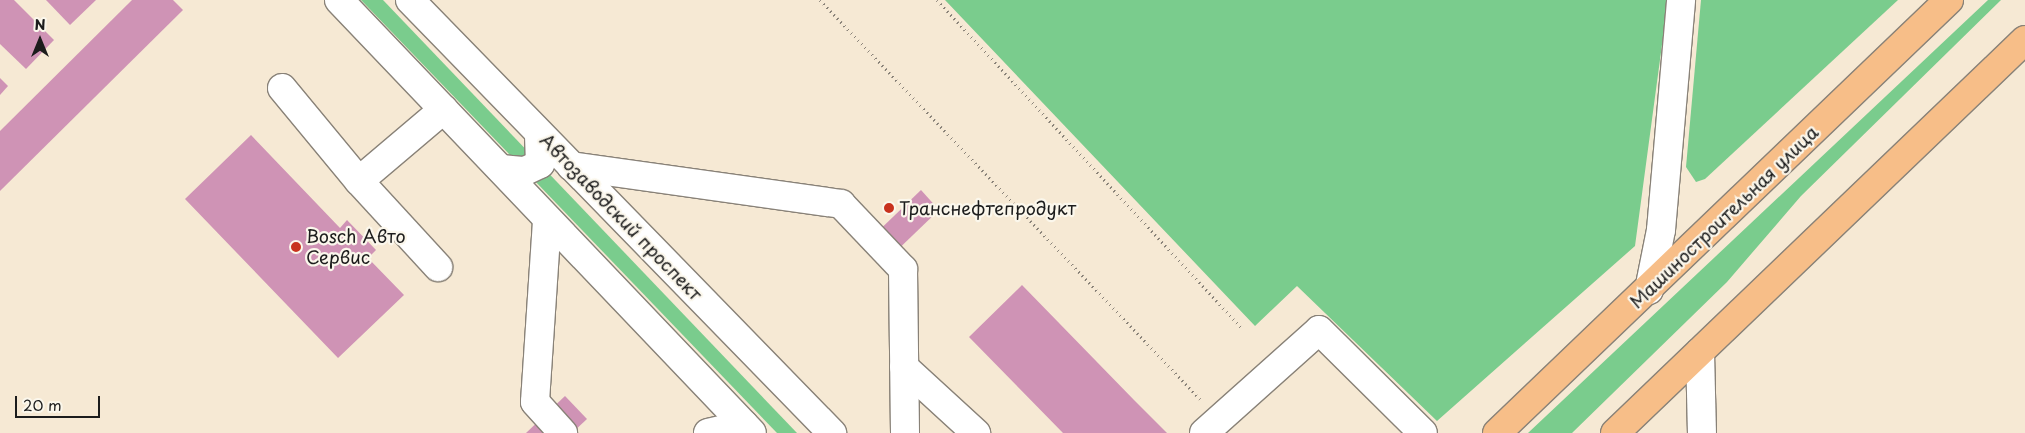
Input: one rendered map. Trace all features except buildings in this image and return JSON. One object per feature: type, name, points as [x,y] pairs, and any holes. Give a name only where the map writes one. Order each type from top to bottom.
[{"type":"main road","name":"Машиностроительная улица","points":[[1496,433],[1649,290],[1949,0]]},
{"type":"main road","points":[[1615,433],[2025,40]]},
{"type":"street","points":[[339,0],[501,169],[547,221],[748,429]]},
{"type":"street","name":"Автозаводский проспект","points":[[410,0],[832,433]]},
{"type":"street","points":[[1649,290],[1661,230],[1681,0]]},
{"type":"street","points":[[282,88],[359,181],[438,267]]},
{"type":"street","points":[[359,181],[444,109]]},
{"type":"street","points":[[501,169],[525,171],[540,164],[539,134]]},
{"type":"street","points":[[571,166],[841,204],[903,269],[905,433]]},
{"type":"street","points":[[547,221],[535,402],[563,433]]},
{"type":"street","points":[[1212,426],[1319,330],[1423,433]]},
{"type":"street","points":[[1700,352],[1702,433]]},
{"type":"street","points":[[904,367],[976,433]]},
{"type":"street","points":[[708,433],[748,429]]},
{"type":"path","points":[[820,0],[1212,426]]},
{"type":"path","points":[[937,0],[1243,329]]},
{"type":"green space","points":[[361,0],[383,0],[797,433],[777,433]]},
{"type":"green space","points":[[945,0],[1668,0],[1635,246],[1437,421],[1297,286],[1255,326]]},
{"type":"green space","points":[[1701,0],[1898,0],[1705,179],[1696,182],[1686,167]]},
{"type":"green space","points":[[1988,0],[2001,0],[1801,196],[1727,282],[1572,433],[1528,433]]},
{"type":"place","name":"Транснефтепродукт","points":[[889,208]]},
{"type":"place","name":"Bosch Авто Сервис","points":[[296,247]]}]
